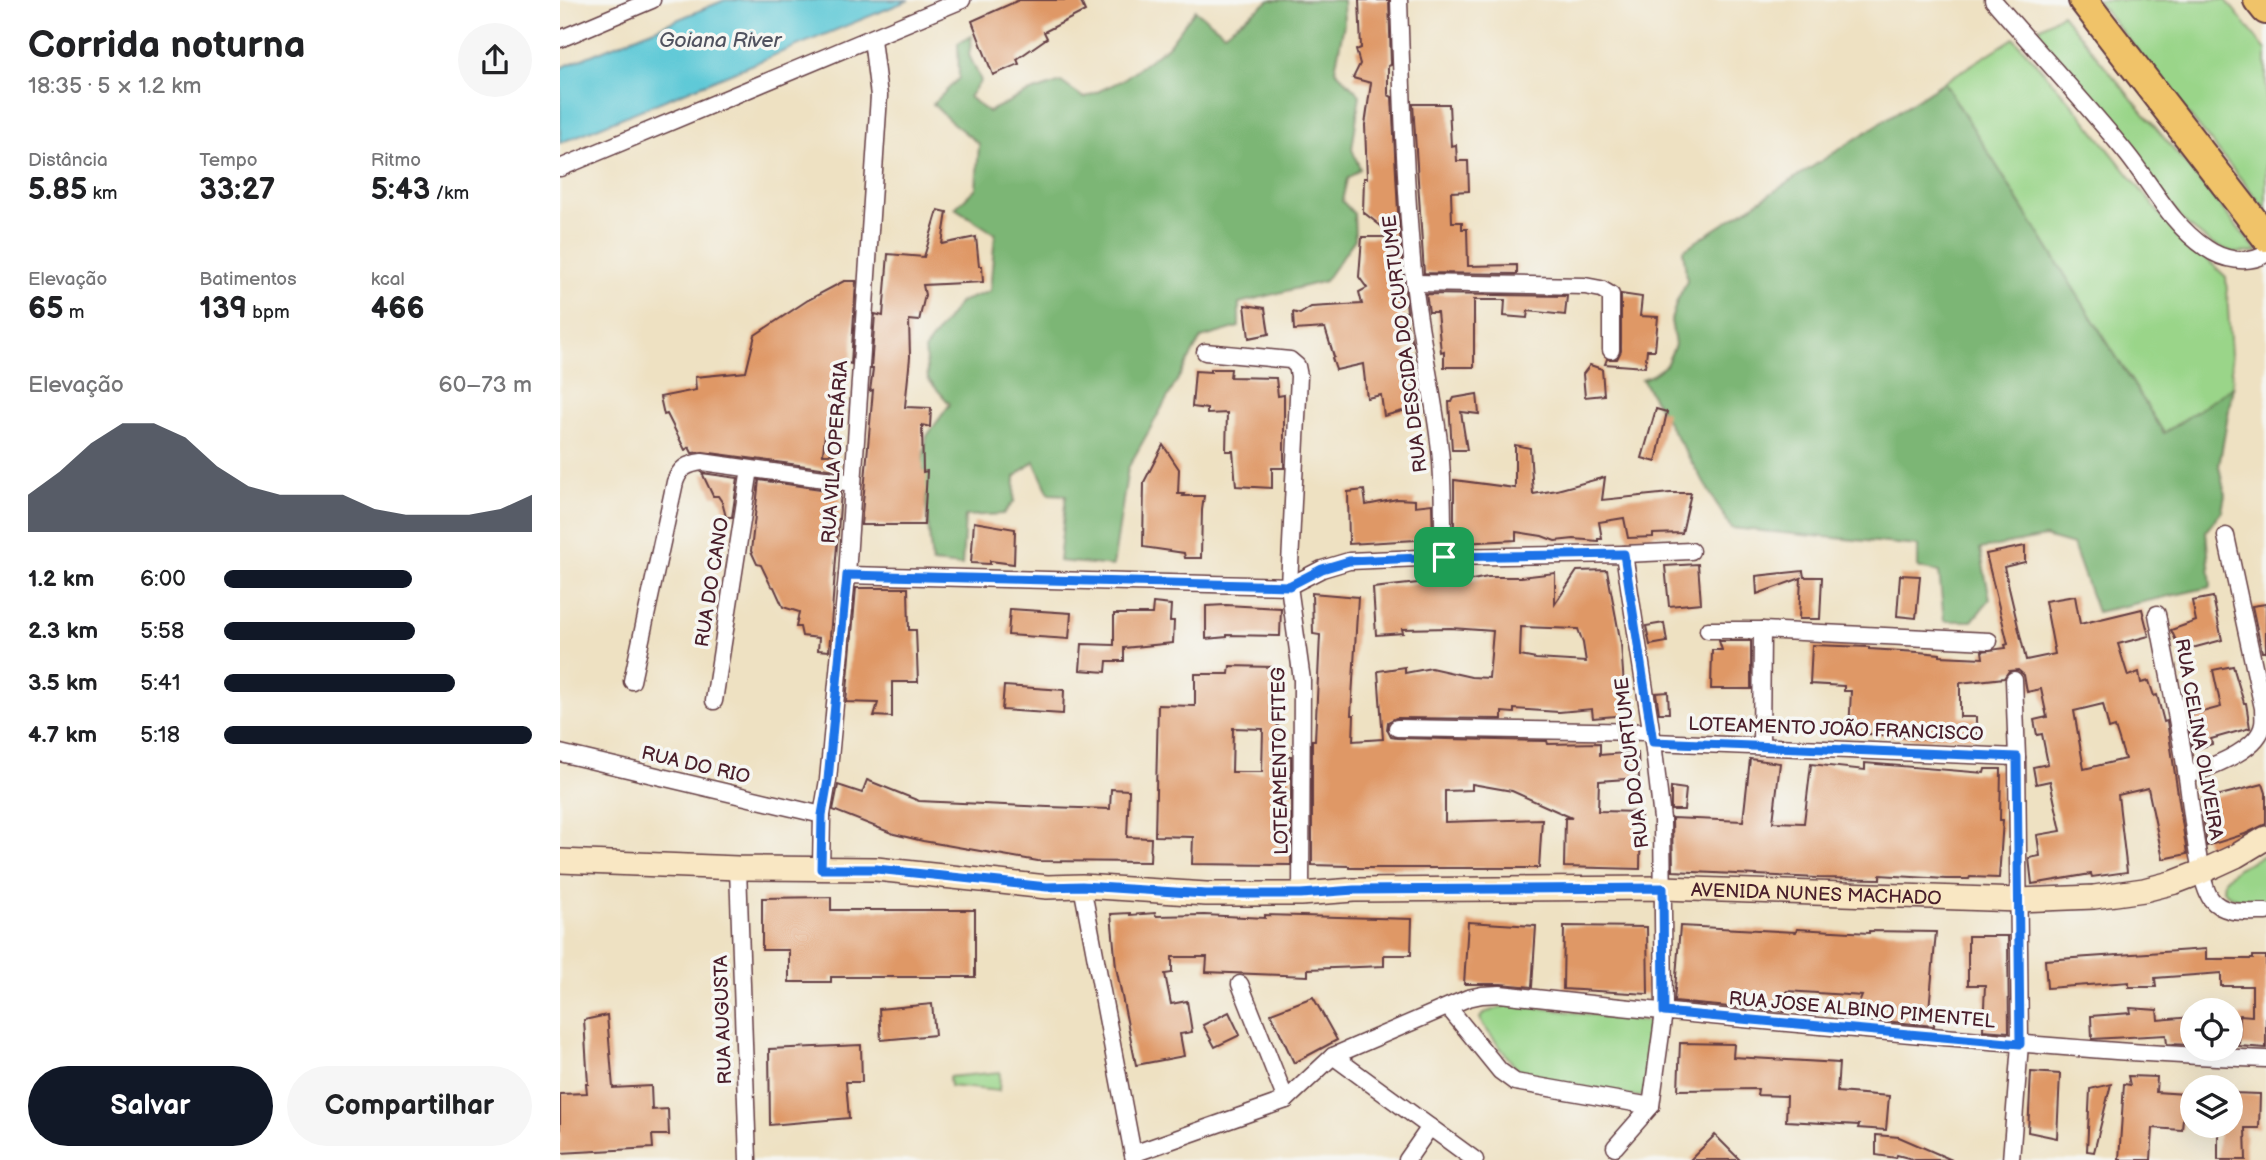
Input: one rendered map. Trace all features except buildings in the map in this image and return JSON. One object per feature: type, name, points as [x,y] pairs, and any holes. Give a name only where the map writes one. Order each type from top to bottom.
[{"type":"highway","points":[[2083,0],[2266,237]]},
{"type":"highway","points":[[2258,0],[2266,10]]},
{"type":"street","points":[[560,39],[652,0]]},
{"type":"street","points":[[560,167],[962,0]]},
{"type":"street","name":"RUA DESCIDA DO CURTUME","points":[[1399,0],[1406,174],[1414,283],[1441,454],[1444,557]]},
{"type":"street","points":[[1993,0],[2127,155],[2182,228],[2207,249],[2232,259],[2256,260],[2266,254]]},
{"type":"street","name":"RUA VILA OPERÁRIA","points":[[821,869],[822,815],[828,780],[847,575],[879,96],[872,39]]},
{"type":"street","points":[[1414,283],[1585,286],[1601,289],[1611,295],[1611,350]]},
{"type":"street","name":"LOTEAMENTO FITEG","points":[[1205,352],[1290,360],[1297,366],[1299,376],[1289,586],[1302,680],[1301,894]]},
{"type":"street","points":[[632,681],[679,470],[702,461],[853,483]]},
{"type":"street","name":"RUA DO CANO","points":[[714,701],[750,469]]},
{"type":"street","points":[[2187,776],[2226,760],[2247,747],[2258,737],[2263,726],[2263,708],[2226,536]]},
{"type":"street","points":[[847,575],[1289,586],[1322,569],[1349,561],[1691,551]]},
{"type":"street","name":"RUA DO CURTUME","points":[[1624,554],[1662,819],[1664,1012],[1651,1106]]},
{"type":"street","name":"RUA CELINA OLIVEIRA","points":[[2157,614],[2187,776],[2201,872],[2210,898],[2220,907],[2231,911],[2266,912]]},
{"type":"street","points":[[1708,630],[1762,630],[1989,641]]},
{"type":"street","points":[[1761,746],[1762,630]]},
{"type":"street","points":[[2011,1160],[2020,1044],[2014,680]]},
{"type":"street","name":"LOTEAMENTO JOÃO FRANCISCO","points":[[1396,728],[1652,737],[1761,746],[2017,757]]},
{"type":"street","name":"RUA DO RIO","points":[[560,753],[822,815]]},
{"type":"street","name":"AVENIDA NUNES MACHADO","points":[[560,861],[738,868],[876,869],[1047,887],[1082,886],[1206,894],[1663,888],[2019,900],[2094,897],[2144,890],[2201,872],[2266,838]]},
{"type":"street","name":"RUA AUGUSTA","points":[[737,1160],[748,1160],[738,868]]},
{"type":"street","points":[[1082,886],[1133,1157],[1286,1100],[1333,1056],[1475,1160]]},
{"type":"street","points":[[1240,985],[1286,1100]]},
{"type":"street","name":"RUA JOSE ALBINO PIMENTEL","points":[[1333,1056],[1468,998],[1500,994],[1664,1012],[2020,1044],[2192,1057],[2266,1059]]},
{"type":"street","points":[[1448,1007],[1500,1071],[1515,1083],[1651,1106]]},
{"type":"street","points":[[1615,1147],[1651,1106]]},
{"type":"street","points":[[1407,1160],[1430,1127]]},
{"type":"green space","points":[[1270,0],[1343,0],[1344,24],[1335,70],[1360,95],[1352,149],[1360,169],[1347,179],[1342,201],[1354,214],[1355,239],[1325,281],[1239,303],[1239,327],[1201,338],[1128,468],[1113,566],[1059,561],[1066,495],[1049,494],[1034,461],[1015,477],[1014,502],[1003,514],[965,516],[962,566],[932,563],[922,463],[927,436],[950,404],[928,379],[925,349],[960,302],[990,291],[995,234],[955,208],[976,188],[979,144],[933,104],[959,78],[958,43],[972,36],[969,55],[981,81],[969,97],[988,112],[1025,94],[1061,82],[1084,98],[1121,81],[1168,46],[1195,10],[1224,33]]},
{"type":"green space","points":[[2096,0],[2226,0],[2266,50],[2266,210]]},
{"type":"green space","points":[[2062,14],[2258,252],[2234,253],[2212,244],[2186,224],[2030,34]]},
{"type":"green space","points":[[2014,38],[2078,111],[2164,219],[2226,277],[2233,387],[2164,433],[1944,82]]},
{"type":"green space","points":[[1944,82],[2164,433],[2233,387],[2219,466],[2225,495],[2222,511],[2206,531],[2211,587],[2097,612],[2073,545],[2045,537],[1980,549],[1990,599],[1972,621],[1944,621],[1939,572],[1918,568],[1918,546],[1731,528],[1642,379],[1666,365],[1675,345],[1671,320],[1687,281],[1683,250]]},
{"type":"green space","points":[[2266,854],[2266,902],[2237,899],[2223,890],[2224,880],[2237,868]]},
{"type":"green space","points":[[1510,1004],[1650,1022],[1654,1028],[1645,1094],[1640,1097],[1523,1077],[1480,1018],[1484,1013]]},
{"type":"green space","points":[[1000,1072],[999,1091],[950,1086],[949,1077]]},
{"type":"water","name":"Goiana River","points":[[725,0],[909,0],[560,143],[560,68]]},
{"type":"route","points":[[1624,554],[1653,742],[2017,757],[2020,1044],[1664,1012],[1663,888],[1206,894],[1082,886],[1047,887],[876,869],[821,869],[822,815],[828,780],[847,575],[1289,586],[1322,569],[1349,561],[1444,557],[1624,554]]}]
